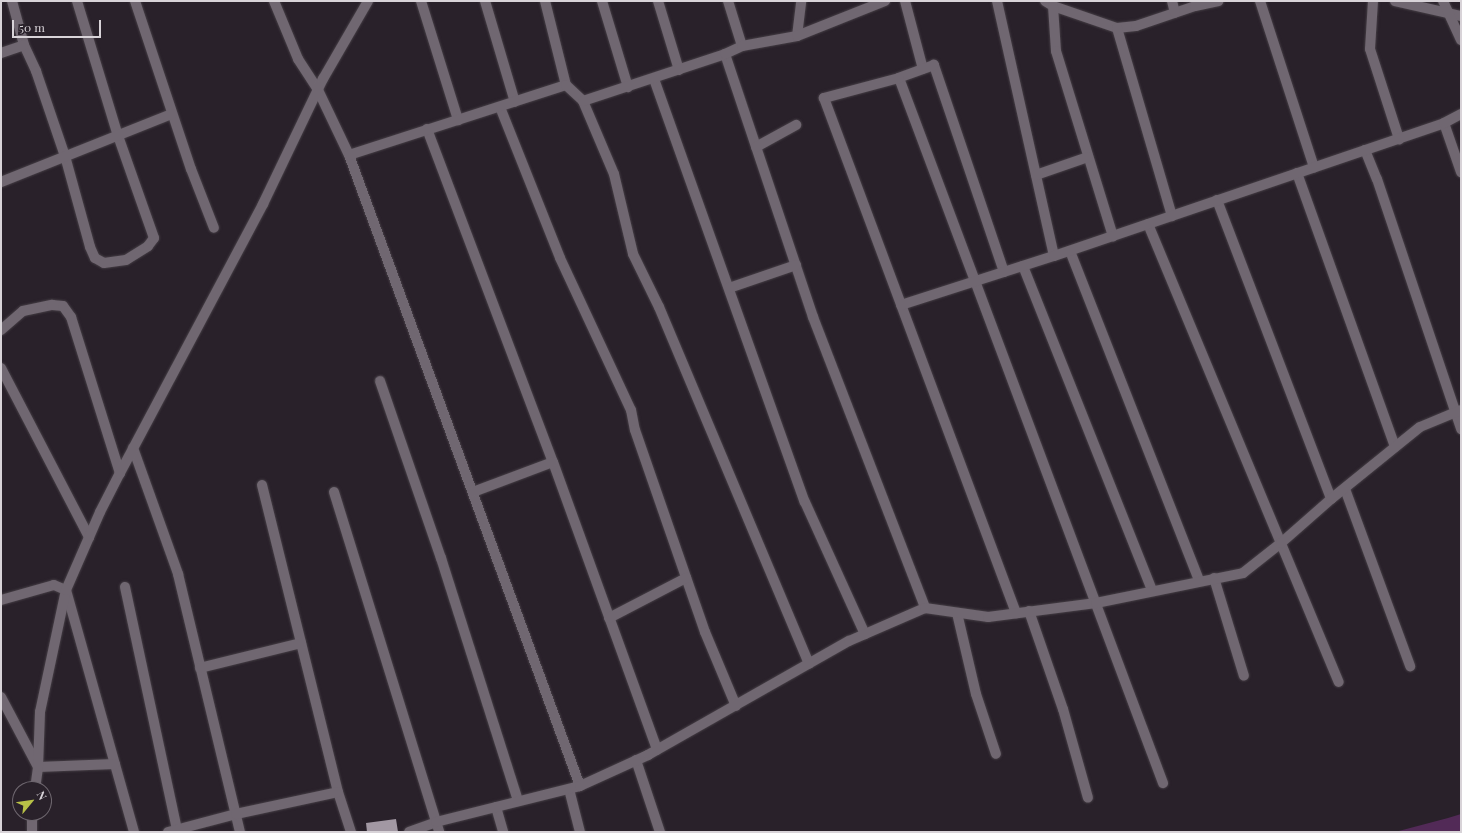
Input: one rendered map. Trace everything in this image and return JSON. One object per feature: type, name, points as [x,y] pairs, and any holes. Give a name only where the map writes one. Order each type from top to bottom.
[{"type":"street","points":[[12,1],[24,45],[36,71],[65,156],[90,247],[95,258],[104,263],[126,260],[148,246],[154,238],[118,136],[77,1]]},
{"type":"street","points":[[135,1],[172,114],[214,228]]},
{"type":"street","points":[[274,1],[298,59],[318,90],[349,155],[580,786]]},
{"type":"street","points":[[36,781],[40,712],[66,590],[120,472],[263,204],[318,90],[368,1]]},
{"type":"street","points":[[421,1],[458,120]]},
{"type":"street","points":[[485,1],[515,102]]},
{"type":"street","points":[[545,1],[566,86],[583,101],[614,174],[633,254],[660,307],[809,664]]},
{"type":"street","points":[[602,1],[628,87]]},
{"type":"street","points":[[658,1],[678,70]]},
{"type":"street","points":[[728,1],[742,46]]},
{"type":"street","points":[[797,36],[801,1]]},
{"type":"street","points":[[583,101],[654,79],[725,54],[742,46],[797,36],[885,1]]},
{"type":"street","points":[[905,1],[923,69]]},
{"type":"street","points":[[997,1],[1054,256]]},
{"type":"street","points":[[1172,1],[1175,13]]},
{"type":"street","points":[[1113,236],[1056,52],[1049,4],[1117,28],[1136,26],[1218,1]]},
{"type":"street","points":[[1260,1],[1314,167]]},
{"type":"street","points":[[1373,1],[1370,49],[1399,138]]},
{"type":"street","points":[[1395,1],[1461,16]]},
{"type":"street","points":[[1443,1],[1461,40]]},
{"type":"street","points":[[1117,28],[1172,216]]},
{"type":"street","points":[[1,52],[24,45]]},
{"type":"street","points":[[725,54],[813,317],[925,608]]},
{"type":"street","points":[[1004,272],[934,65],[899,78],[824,98],[1016,613]]},
{"type":"street","points":[[899,78],[1163,783]]},
{"type":"street","points":[[654,79],[805,502],[864,634]]},
{"type":"street","points":[[349,155],[566,86]]},
{"type":"street","points":[[500,107],[560,258],[631,410],[635,430],[686,578],[736,706]]},
{"type":"street","points":[[1,182],[172,114]]},
{"type":"street","points":[[901,305],[1070,251],[1444,123],[1461,114]]},
{"type":"street","points":[[1444,123],[1461,172]]},
{"type":"street","points":[[756,147],[796,125]]},
{"type":"street","points":[[427,129],[553,462],[657,750]]},
{"type":"street","points":[[1365,150],[1377,179],[1459,411],[1461,429]]},
{"type":"street","points":[[1036,175],[1088,157]]},
{"type":"street","points":[[1297,173],[1395,447]]},
{"type":"street","points":[[1217,200],[1331,499]]},
{"type":"street","points":[[1148,224],[1339,682]]},
{"type":"street","points":[[1070,251],[1199,581]]},
{"type":"street","points":[[728,288],[796,265]]},
{"type":"street","points":[[1023,266],[1152,590]]},
{"type":"street","points":[[1,330],[23,311],[52,304],[63,306],[71,317],[120,472]]},
{"type":"street","points":[[1,368],[89,537]]},
{"type":"street","points":[[380,381],[441,558],[518,801]]},
{"type":"street","points":[[409,832],[437,827],[496,807],[580,786],[657,750],[849,641],[925,608],[988,617],[1096,603],[1152,590],[1243,573],[1420,427],[1459,411]]},
{"type":"street","points":[[133,448],[178,574],[240,832]]},
{"type":"street","points":[[473,492],[553,462]]},
{"type":"street","points":[[262,485],[338,792],[351,832]]},
{"type":"street","points":[[1345,489],[1410,666]]},
{"type":"street","points":[[334,492],[437,827]]},
{"type":"street","points":[[609,618],[686,578]]},
{"type":"street","points":[[1214,578],[1244,676]]},
{"type":"street","points":[[1,600],[54,585],[66,590]]},
{"type":"street","points":[[126,587],[172,831],[236,814],[338,792]]},
{"type":"street","points":[[66,590],[134,832]]},
{"type":"street","points":[[1030,611],[1063,709],[1088,798]]},
{"type":"street","points":[[957,613],[976,694],[996,754]]},
{"type":"street","points":[[200,668],[301,643]]},
{"type":"street","points":[[1,697],[38,767]]},
{"type":"street","points":[[636,760],[660,832]]},
{"type":"street","points":[[38,767],[115,764]]},
{"type":"street","points":[[569,789],[580,832]]},
{"type":"street","points":[[496,807],[503,832]]},
{"type":"street","points":[[32,821],[32,832]]},
{"type":"shaded area","points":[[1461,814],[1461,832],[1395,832],[1448,818]]},
{"type":"building","points":[[396,819],[398,832],[367,832],[366,823]]}]
